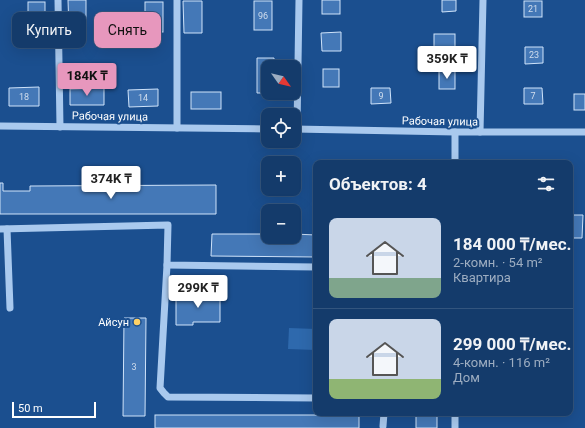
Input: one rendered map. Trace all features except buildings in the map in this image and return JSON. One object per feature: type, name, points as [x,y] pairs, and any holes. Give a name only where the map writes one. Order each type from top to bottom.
[{"type":"street","points":[[58,0],[60,127]]},
{"type":"street","points":[[177,0],[177,128]]},
{"type":"street","points":[[296,108],[299,0]]},
{"type":"street","points":[[480,132],[483,0]]},
{"type":"street","name":"Рабочая улица","points":[[0,126],[261,129]]},
{"type":"street","name":"Рабочая улица","points":[[301,129],[455,132],[585,132]]},
{"type":"street","points":[[455,132],[455,160]]},
{"type":"street","points":[[10,308],[3,229],[168,225],[168,265],[160,388],[164,393],[168,397],[313,398]]},
{"type":"street","points":[[168,265],[313,267]]},
{"type":"street","points":[[383,426],[384,416]]},
{"type":"street","points":[[455,416],[455,428]]},
{"type":"shaded area","points":[[289,328],[313,329],[313,350],[288,349]]},
{"type":"place","name":"Айсун","points":[[137,322]]}]
